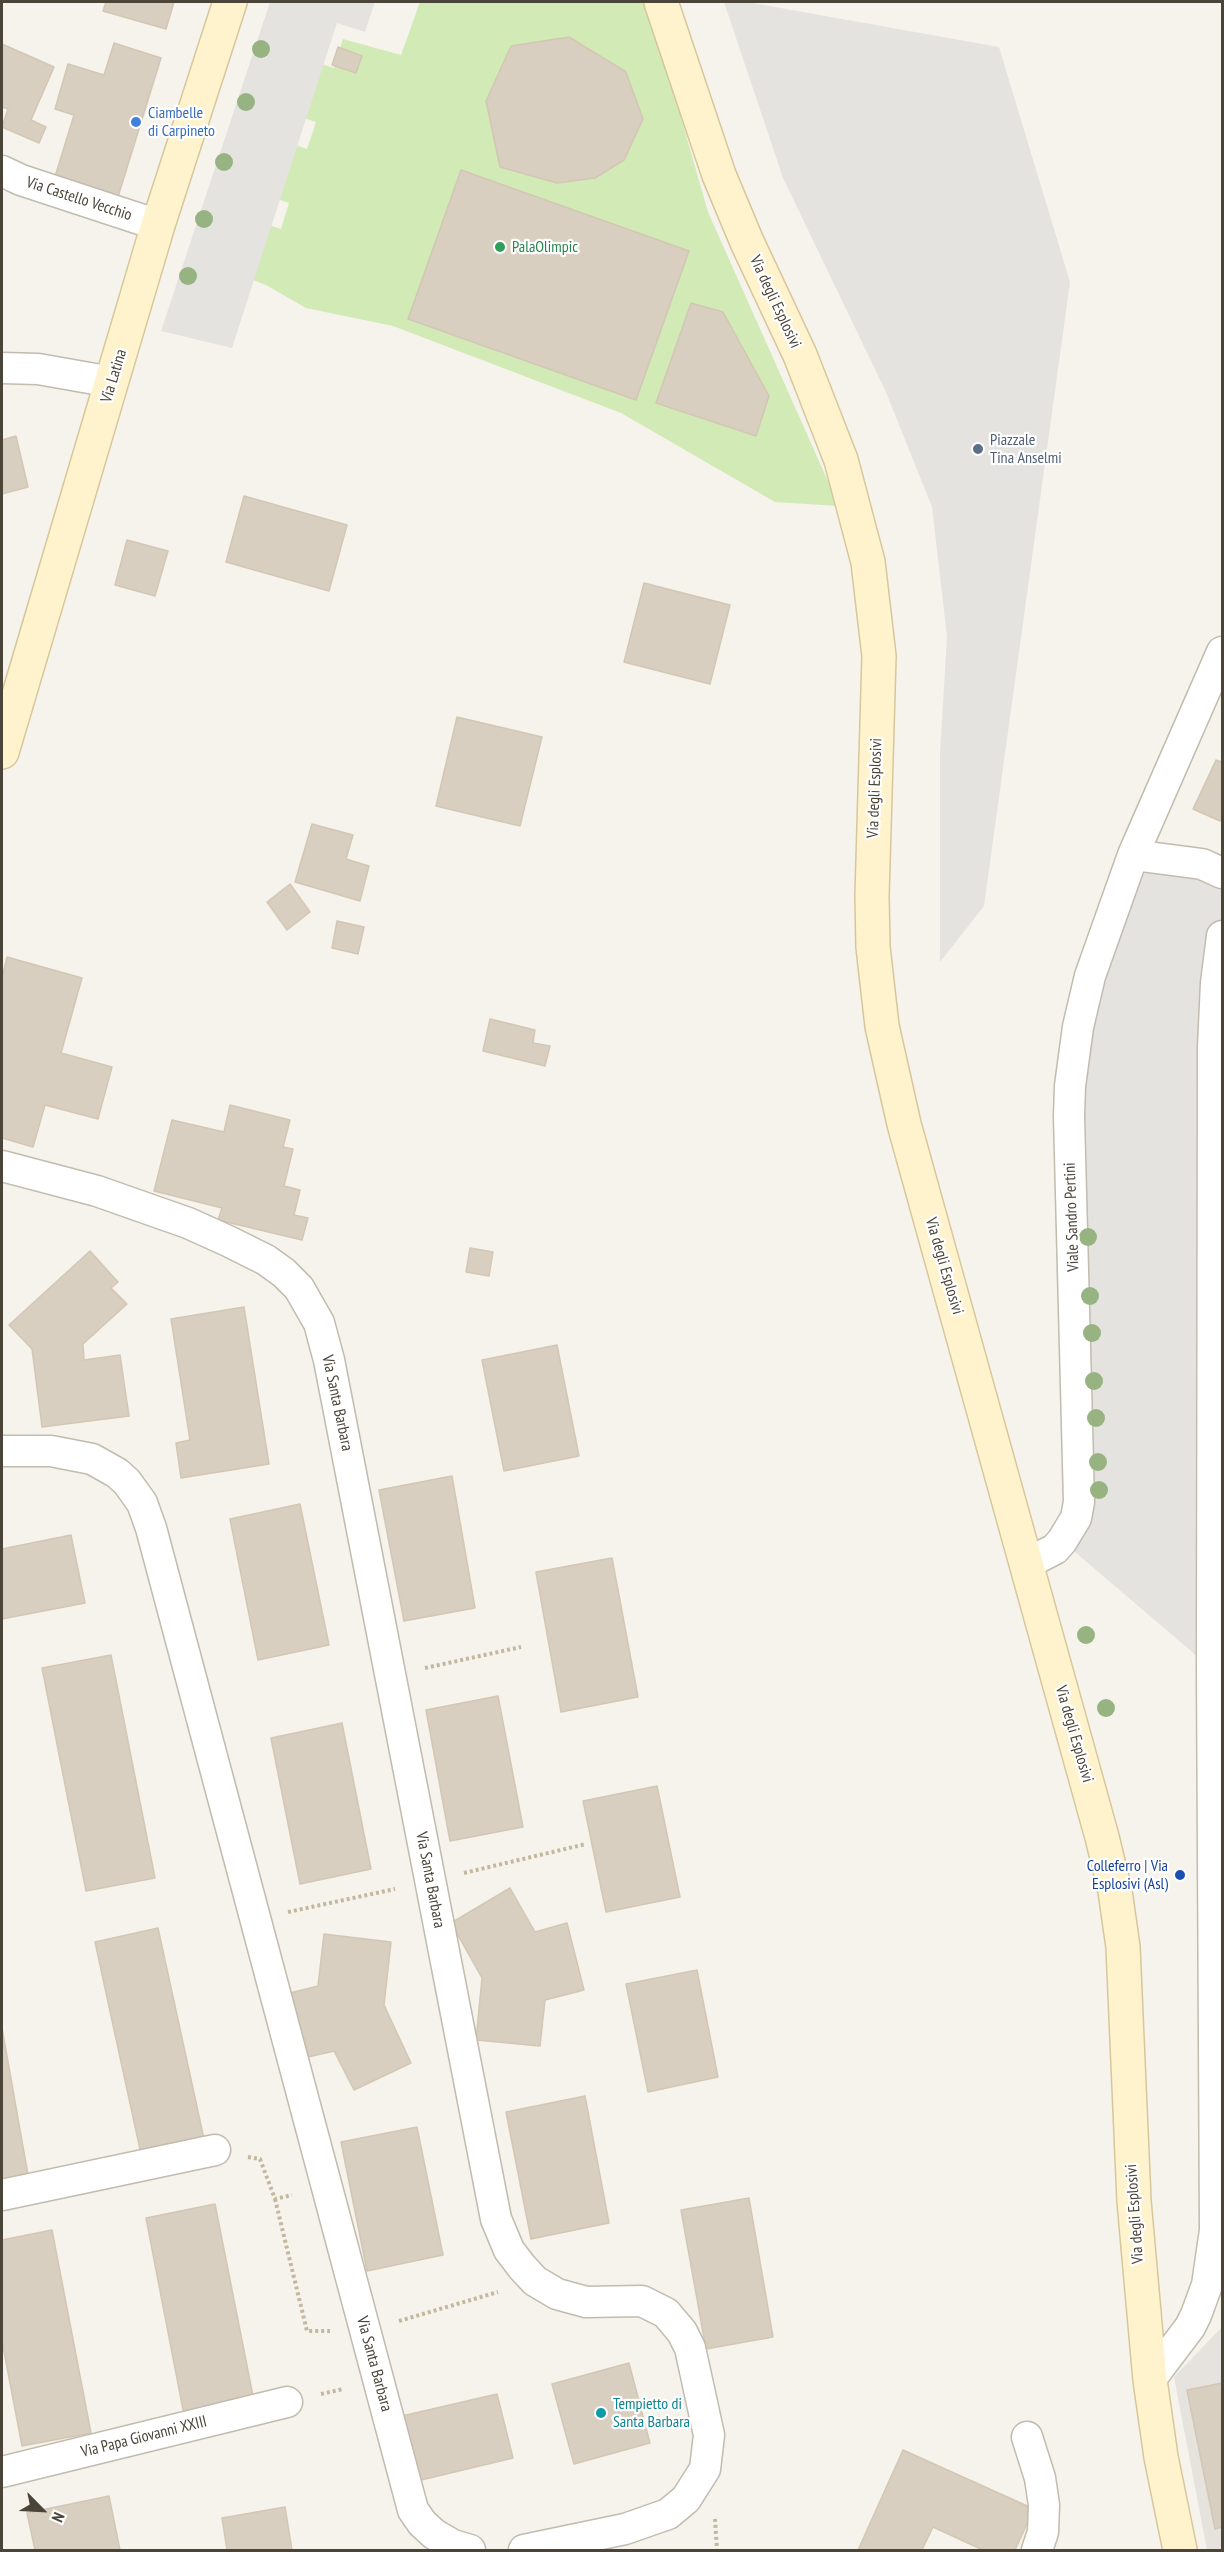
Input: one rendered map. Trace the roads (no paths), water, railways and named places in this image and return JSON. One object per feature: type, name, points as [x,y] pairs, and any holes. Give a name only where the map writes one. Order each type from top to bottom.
[{"type":"main road","name":"Via Latina","points":[[2,752],[158,225],[230,2]]},
{"type":"main road","name":"Via degli Esplosivi","points":[[661,2],[719,175],[742,232],[807,372],[841,459],[861,528],[868,562],[879,656],[872,896],[873,947],[882,1026],[904,1124],[1102,1837],[1118,1909],[1124,1965],[1134,2201],[1150,2380],[1159,2448],[1180,2550]]},
{"type":"street","name":"Via Castello Vecchio","points":[[2,171],[158,225]]},
{"type":"street","points":[[2,368],[55,371],[112,382]]},
{"type":"street","name":"Viale Sandro Pertini","points":[[1026,1564],[1055,1549],[1062,1541],[1076,1518],[1079,1502],[1069,1146],[1070,1086],[1078,1027],[1100,944],[1133,855],[1222,652]]},
{"type":"street","points":[[1133,855],[1202,864],[1222,873]]},
{"type":"street","points":[[1150,2380],[1190,2327],[1196,2315],[1207,2285],[1215,2230],[1212,1669],[1213,1071],[1216,983],[1222,936]]},
{"type":"street","name":"Via Santa Barbara","points":[[2,1166],[97,1191],[188,1223],[266,1260],[299,1288],[319,1323],[329,1360],[496,2219],[509,2250],[535,2281],[557,2294],[586,2302],[642,2301],[666,2313],[682,2332],[690,2348],[709,2435],[705,2469],[690,2494],[668,2514],[625,2529],[524,2550]]},
{"type":"street","name":"Via Santa Barbara","points":[[2,1452],[51,1451],[92,1459],[117,1473],[127,1482],[142,1503],[151,1528],[413,2510],[434,2534],[470,2550]]},
{"type":"street","points":[[2,2195],[214,2150]]},
{"type":"street","name":"Via Papa Giovanni XXIII","points":[[2,2472],[287,2402]]},
{"type":"street","points":[[1027,2437],[1041,2484],[1044,2505],[1043,2532],[1037,2550]]},
{"type":"place","name":"Ciambelle di Carpineto","points":[[136,122]]},
{"type":"place","name":"PalaOlimpic","points":[[500,247]]},
{"type":"place","name":"Piazzale Tina Anselmi","points":[[978,449]]},
{"type":"place","name":"Colleferro | Via Esplosivi (Asl)","points":[[1180,1875]]},
{"type":"place","name":"Tempietto di Santa Barbara","points":[[601,2413]]}]
